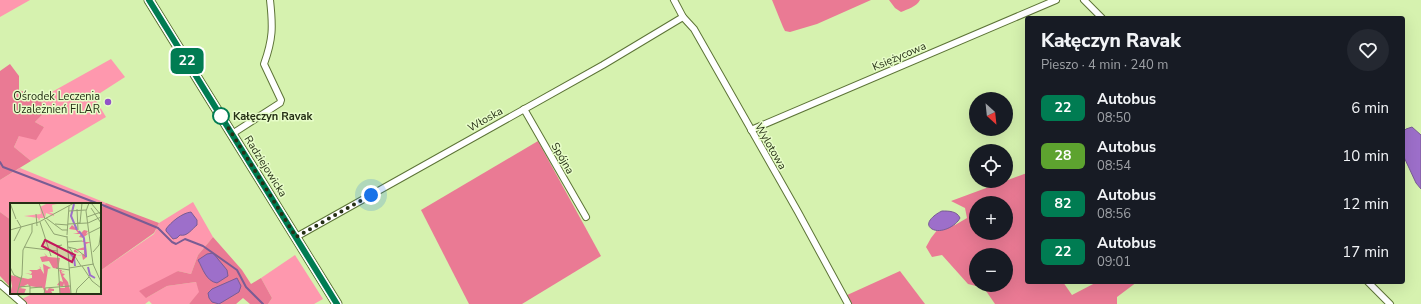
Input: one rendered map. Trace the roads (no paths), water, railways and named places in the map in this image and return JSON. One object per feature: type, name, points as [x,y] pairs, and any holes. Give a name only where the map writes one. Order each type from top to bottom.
[{"type":"main road","name":"Radziejowicka","points":[[149,0],[337,304]]},
{"type":"street","points":[[232,134],[280,103],[281,100],[264,64],[272,40],[273,25],[270,0]]},
{"type":"street","name":"Wylotowa","points":[[674,0],[684,18],[694,29],[798,212],[848,304]]},
{"type":"street","name":"Księżycowa","points":[[751,130],[1056,0]]},
{"type":"street","points":[[1084,0],[1100,16]]},
{"type":"street","name":"Włoska","points":[[296,237],[684,18]]},
{"type":"street","name":"Spójna","points":[[524,109],[586,218]]},
{"type":"street","points":[[0,284],[10,293]]},
{"type":"street","points":[[1370,284],[1390,304]]},
{"type":"street","points":[[12,294],[23,304]]},
{"type":"waterway","points":[[0,162],[3,167],[96,203]]},
{"type":"waterway","points":[[101,204],[158,228],[176,244],[185,239],[203,246],[237,270],[246,287],[263,304]]},
{"type":"place","name":"Ośrodek Leczenia Uzależnień FILAR","points":[[108,102]]},
{"type":"place","name":"Kałęczyn Ravak","points":[[221,116]]}]
